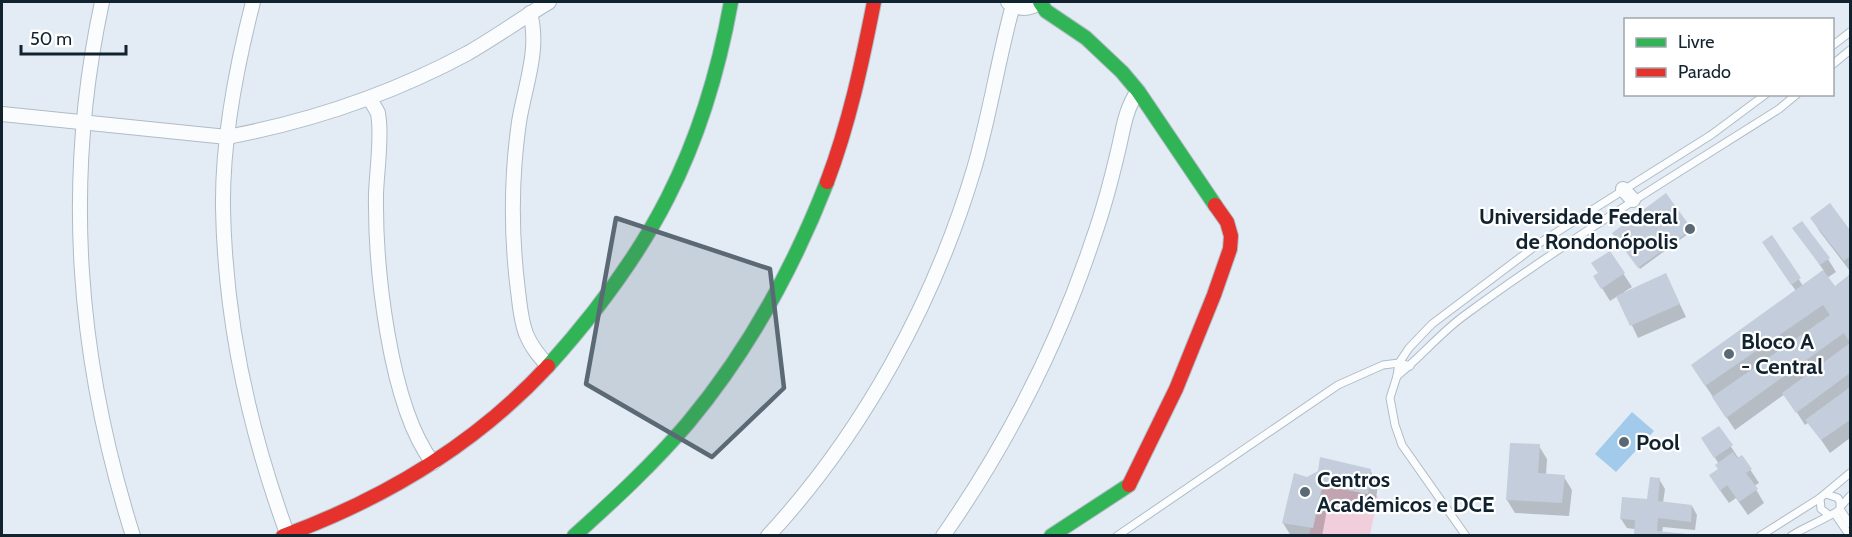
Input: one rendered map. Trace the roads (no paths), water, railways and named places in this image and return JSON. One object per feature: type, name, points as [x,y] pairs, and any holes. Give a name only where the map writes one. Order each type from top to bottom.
[{"type":"street","points":[[102,2],[88,75],[83,123],[79,218],[82,292],[100,417],[133,536]]},
{"type":"street","points":[[253,2],[239,60],[227,137],[223,206],[230,311],[250,413],[286,535],[389,489],[459,446],[506,408],[548,366],[605,300],[662,213],[689,153],[706,110],[725,37],[731,2]]},
{"type":"street","points":[[2,114],[227,137],[300,122],[370,99],[412,81],[458,57],[549,2]]},
{"type":"street","points":[[574,536],[633,483],[691,421],[741,353],[785,281],[836,164],[859,82],[874,2]]},
{"type":"street","points":[[768,536],[802,495],[856,420],[924,299],[974,170],[986,125],[1010,3],[1027,8],[1040,2],[1046,11],[1105,54],[1138,91],[1227,222],[1231,236],[1230,249],[1184,370],[1128,486],[1051,536]]},
{"type":"street","points":[[530,13],[534,32],[534,51],[515,155],[513,247],[524,328],[531,345],[548,366]]},
{"type":"street","points":[[943,536],[1006,437],[1063,321],[1104,206],[1128,108],[1138,91]]},
{"type":"street","points":[[370,99],[380,121],[377,229],[380,273],[388,328],[411,422],[418,441],[433,463]]},
{"type":"street","points":[[1623,189],[1634,200]]},
{"type":"lane","points":[[1834,45],[1851,32]]},
{"type":"lane","points":[[1834,64],[1851,50]]},
{"type":"lane","points":[[1466,536],[1402,445],[1391,410],[1390,398],[1399,363],[1409,348],[1432,324],[1538,244],[1711,135],[1763,96]]},
{"type":"lane","points":[[1397,376],[1463,316],[1584,232],[1779,109],[1795,96]]},
{"type":"lane","points":[[1432,324],[1441,334]]},
{"type":"lane","points":[[1117,536],[1338,385],[1383,365],[1399,363],[1410,366]]},
{"type":"lane","points":[[1760,536],[1823,496],[1851,473]]},
{"type":"lane","points":[[1823,496],[1821,509],[1836,511],[1851,524]]},
{"type":"lane","points":[[1823,496],[1835,496],[1840,502],[1836,511]]},
{"type":"lane","points":[[1791,536],[1836,511],[1851,496]]},
{"type":"lane","points":[[1836,511],[1850,536]]},
{"type":"water","name":"Pool","points":[[1632,412],[1654,431],[1616,472],[1595,454]]},
{"type":"place","name":"Universidade Federal de Rondonópolis","points":[[1690,229]]},
{"type":"place","name":"Bloco A - Central","points":[[1729,354]]},
{"type":"place","name":"Pool","points":[[1624,442]]},
{"type":"place","name":"Centros Acadêmicos e DCE","points":[[1305,492]]}]
